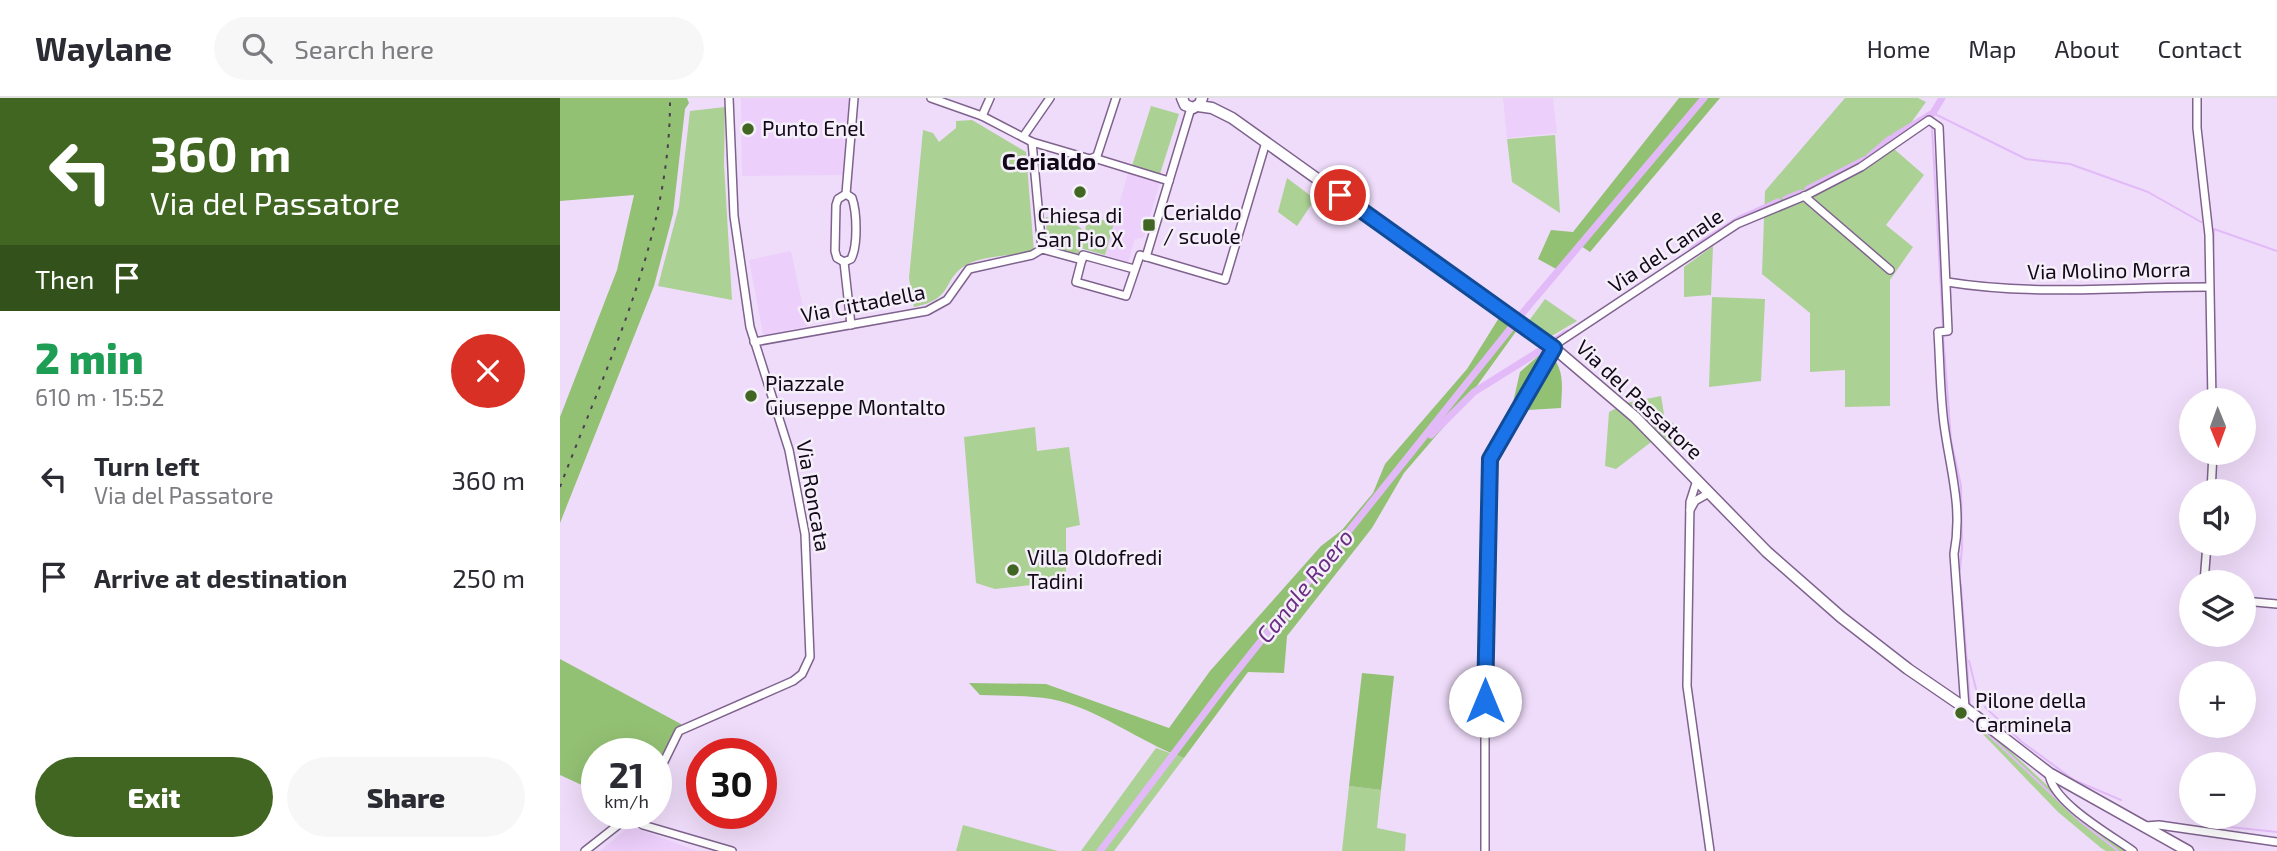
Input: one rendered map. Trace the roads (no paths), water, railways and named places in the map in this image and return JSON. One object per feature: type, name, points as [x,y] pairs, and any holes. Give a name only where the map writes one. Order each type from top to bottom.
[{"type":"street","name":"Via Roncata","points":[[672,745],[679,731],[793,681],[802,674],[810,657],[805,534],[789,450],[754,342],[734,216],[729,98]]},
{"type":"street","points":[[846,194],[854,98]]},
{"type":"street","points":[[931,98],[982,116],[1032,142],[1084,159],[1094,158],[1169,181]]},
{"type":"street","points":[[982,116],[990,98]]},
{"type":"street","points":[[1023,137],[1050,98]]},
{"type":"street","points":[[1094,158],[1115,98]]},
{"type":"street","name":"Via del Passatore","points":[[1182,98],[1185,105],[1199,103],[1232,118],[1554,348],[1635,417],[1767,552],[1841,617],[2049,773],[2188,851]]},
{"type":"street","name":"Via Molino Morra","points":[[1947,282],[2060,292],[2208,287],[2209,235],[2197,128],[2197,98]]},
{"type":"street","points":[[1146,257],[1169,181],[1199,103]]},
{"type":"street","name":"Via del Canale","points":[[1554,348],[1737,225],[1804,196],[1861,167],[1926,121],[1935,122],[1938,127],[1947,282]]},
{"type":"street","points":[[1032,142],[1042,249],[1082,260]]},
{"type":"street","points":[[1134,269],[1083,255],[1076,282],[1126,296],[1140,255],[1225,280],[1266,142]]},
{"type":"street","points":[[844,262],[851,259],[854,250],[854,201],[846,194]]},
{"type":"street","points":[[844,262],[837,258],[835,251],[836,205],[838,199],[846,194]]},
{"type":"street","points":[[1804,196],[1890,270]]},
{"type":"street","name":"Via Cittadella","points":[[754,342],[936,308],[947,300],[969,269],[1032,255],[1042,249]]},
{"type":"street","points":[[844,262],[851,325]]},
{"type":"street","points":[[1947,282],[1948,331],[1938,331],[1944,423],[1954,472],[1958,536],[1954,554],[1965,708]]},
{"type":"street","points":[[2208,287],[2211,388]]},
{"type":"street","points":[[1485,851],[1485,637],[1490,459],[1554,348]]},
{"type":"street","name":"Via del Passatore","points":[[1697,480],[1689,510],[1687,686],[1710,851]]},
{"type":"street","points":[[1689,510],[1695,501],[1709,493]]},
{"type":"street","points":[[2256,602],[2277,604]]},
{"type":"street","points":[[2049,773],[2053,786],[2078,812],[2133,851]]},
{"type":"street","points":[[2142,826],[2159,825],[2277,842]]},
{"type":"street","points":[[585,851],[613,829]]},
{"type":"street","points":[[657,829],[732,851]]},
{"type":"waterway","points":[[1520,316],[1704,98]]},
{"type":"waterway","points":[[1895,136],[1933,113],[1942,98]]},
{"type":"waterway","points":[[1933,113],[2026,159],[2070,164],[2148,192],[2201,222]]},
{"type":"waterway","points":[[1932,127],[1943,328]]},
{"type":"waterway","points":[[1869,157],[1890,139]]},
{"type":"waterway","points":[[1808,189],[1864,160]]},
{"type":"waterway","points":[[1786,199],[1801,193]]},
{"type":"waterway","points":[[1693,249],[1740,219],[1778,202]]},
{"type":"waterway","points":[[2214,229],[2277,251]]},
{"type":"waterway","points":[[2213,259],[2214,229]]},
{"type":"waterway","points":[[2070,294],[2100,293]]},
{"type":"waterway","name":"Canale Roero","points":[[1100,851],[1225,686],[1514,324]]},
{"type":"waterway","points":[[1554,341],[1567,333]]},
{"type":"waterway","points":[[1943,335],[1951,440],[1961,486],[1960,570]]},
{"type":"waterway","points":[[1431,435],[1474,392],[1546,347]]},
{"type":"waterway","points":[[2215,384],[2215,388]]},
{"type":"waterway","points":[[1961,585],[1970,703]]},
{"type":"waterway","points":[[1969,661],[1976,689]]},
{"type":"waterway","points":[[1985,707],[2022,742],[2074,780],[2121,800]]},
{"type":"waterway","points":[[1978,725],[2081,822],[2118,851]]},
{"type":"waterway","points":[[2249,829],[2277,832]]},
{"type":"railway","points":[[560,487],[616,345],[648,249],[668,149],[670,98]]},
{"type":"place","name":"Punto Enel","points":[[748,129]]},
{"type":"place","name":"Chiesa di San Pio X","points":[[1080,192]]},
{"type":"place","name":"Cerialdo / scuole","points":[[1149,225]]},
{"type":"place","name":"Piazzale Giuseppe Montalto","points":[[751,396]]},
{"type":"place","name":"Villa Oldofredi Tadini","points":[[1013,570]]},
{"type":"place","name":"Pilone della Carminela","points":[[1961,713]]},
{"type":"district","name":"Cerialdo","points":[[1049,162]]}]
